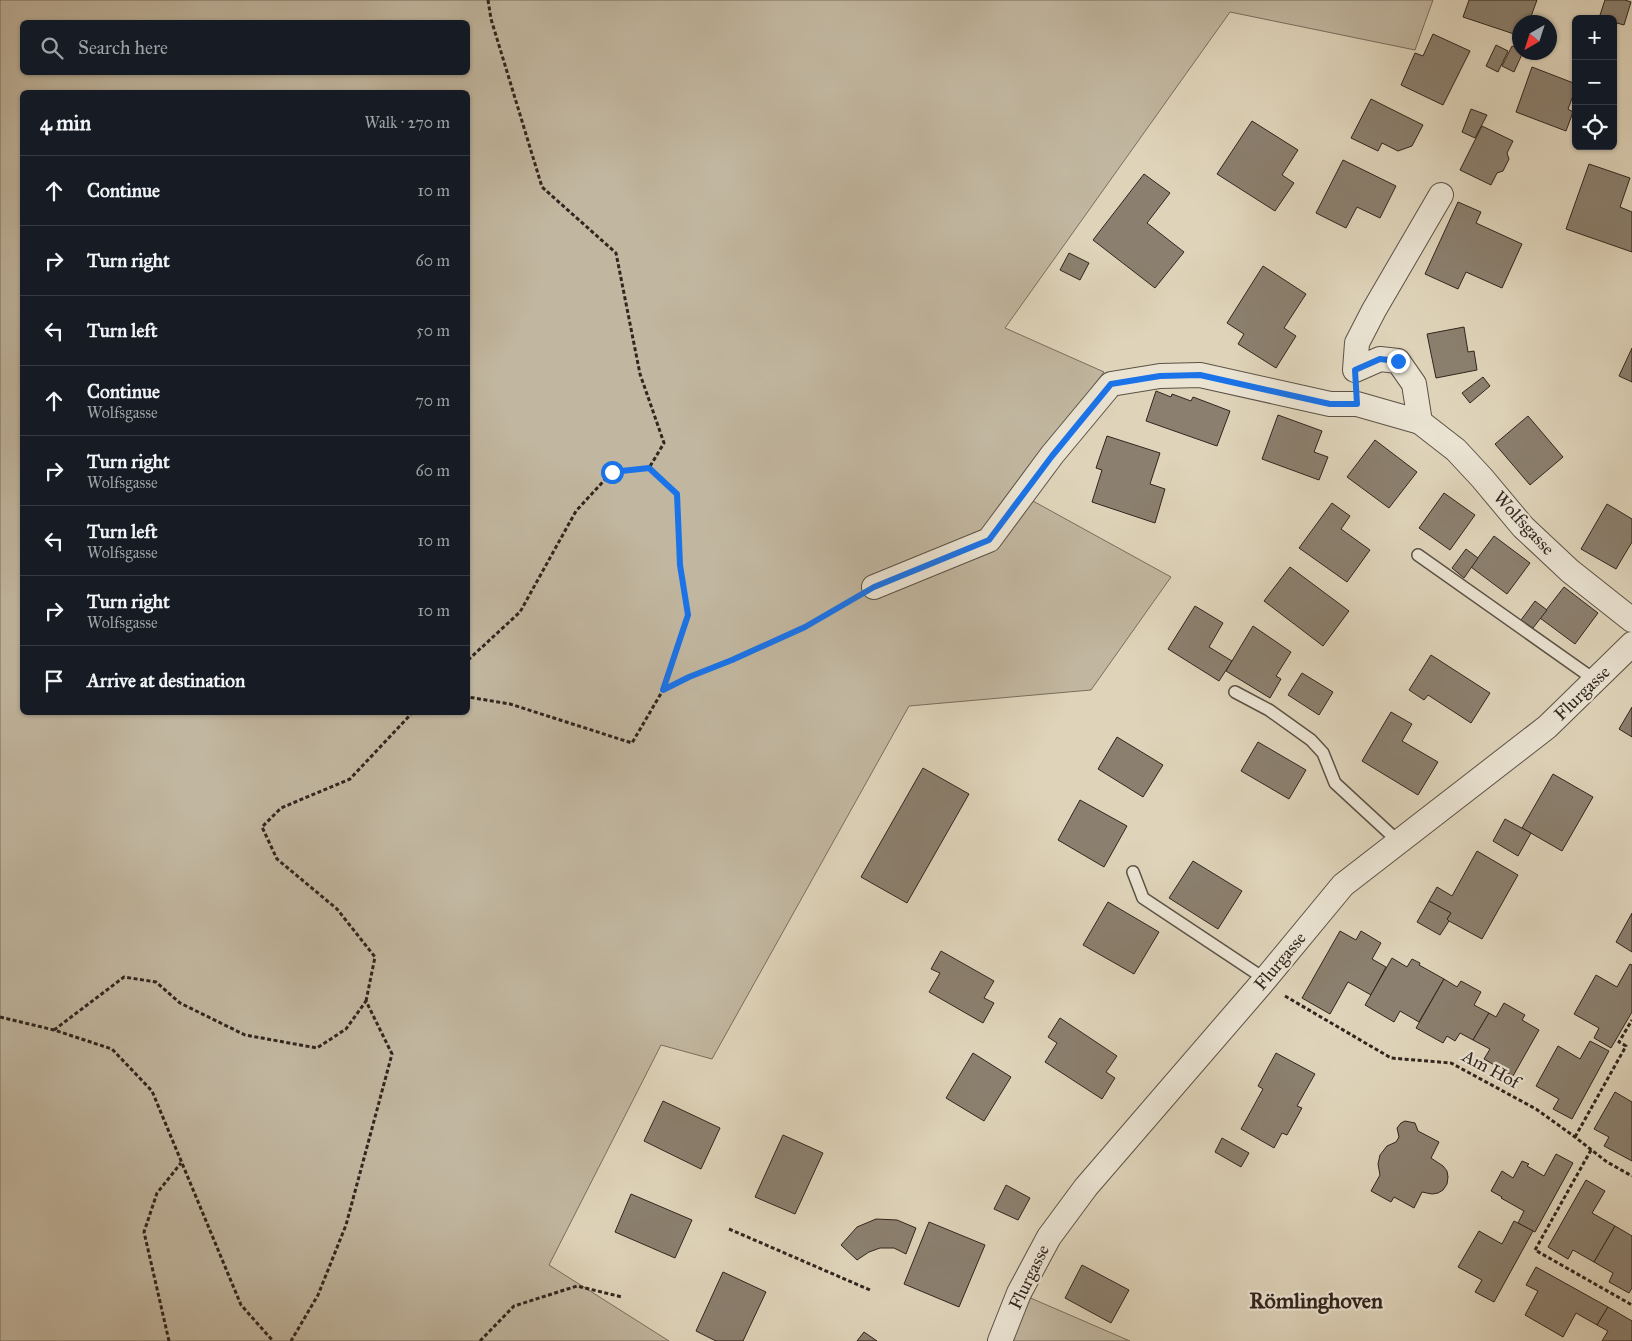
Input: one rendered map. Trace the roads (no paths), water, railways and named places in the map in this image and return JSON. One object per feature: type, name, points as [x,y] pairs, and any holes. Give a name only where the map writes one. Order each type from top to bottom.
[{"type":"street","points":[[1357,404],[1355,370],[1357,343],[1374,310],[1441,195]]},
{"type":"street","points":[[1355,370],[1380,359],[1398,361],[1414,384],[1420,422]]},
{"type":"street","name":"Wolfsgasse","points":[[874,587],[989,540],[1052,456],[1111,384],[1160,376],[1200,375],[1330,404],[1357,404],[1420,422],[1456,450],[1523,527],[1570,571],[1632,620]]},
{"type":"street","name":"Flurgasse","points":[[1000,1341],[1019,1293],[1049,1237],[1086,1187],[1264,981],[1342,885],[1547,727],[1632,644]]},
{"type":"lane","points":[[1418,555],[1595,680]]},
{"type":"lane","points":[[1235,692],[1269,710],[1311,740],[1323,753],[1335,783],[1399,842]]},
{"type":"lane","points":[[1133,872],[1143,898],[1264,981]]},
{"type":"district","name":"Römlinghoven","points":[[1316,1300]]}]
